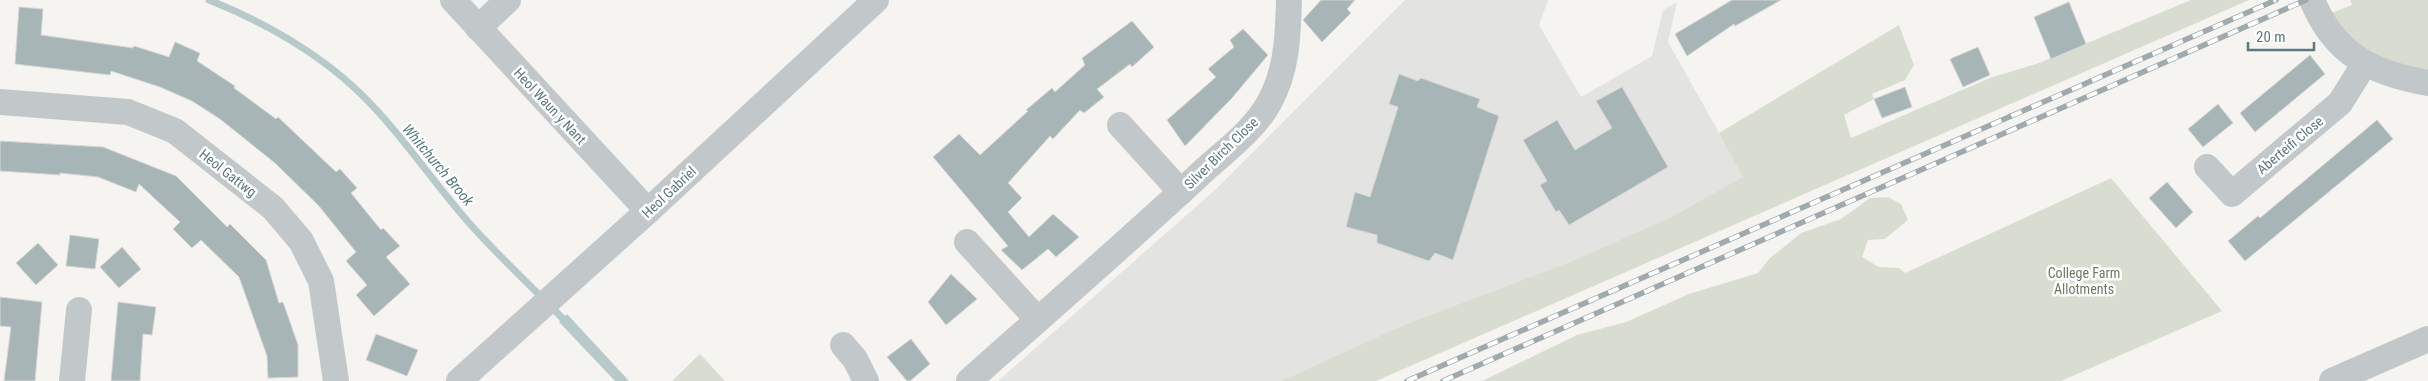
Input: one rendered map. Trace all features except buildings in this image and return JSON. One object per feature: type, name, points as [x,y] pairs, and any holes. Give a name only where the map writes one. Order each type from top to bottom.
[{"type":"street","name":"Heol Waun y Nant","points":[[453,0],[648,211]]},
{"type":"street","points":[[478,28],[508,0]]},
{"type":"street","name":"Heol Gabriel","points":[[459,381],[648,211],[876,0]]},
{"type":"street","name":"Silver Birch Close","points":[[969,381],[1181,192],[1254,124],[1269,104],[1280,80],[1286,57],[1289,0]]},
{"type":"street","points":[[2312,0],[2321,22],[2336,42],[2346,51],[2365,63],[2398,77],[2428,83]]},
{"type":"street","name":"Aberteifi Close","points":[[2207,167],[2232,194],[2340,103],[2365,63]]},
{"type":"street","name":"Heol Gattwg","points":[[0,102],[128,112],[175,131],[273,208],[301,241],[321,281],[336,381]]},
{"type":"street","name":"Silver Birch Close","points":[[1120,125],[1181,192]]},
{"type":"street","points":[[967,242],[1037,320]]},
{"type":"street","points":[[72,381],[79,310]]},
{"type":"street","points":[[2332,381],[2428,339]]},
{"type":"street","points":[[843,345],[855,359],[866,381]]},
{"type":"shaded area","points":[[1405,0],[1548,0],[1539,25],[1581,97],[1652,56],[1663,10],[1677,2],[1668,42],[1744,177],[1671,217],[1572,261],[1401,326],[1281,381],[998,381],[1215,190]]},
{"type":"shaded area","points":[[567,314],[629,381],[615,381],[559,322]]},
{"type":"green space","points":[[2191,0],[2249,0],[1376,381],[1281,381],[1401,326],[1572,261],[1671,217],[1743,177],[1719,133],[1899,25],[1914,65],[1905,80],[1872,94],[1874,99],[1844,115],[1851,138],[1990,78],[2039,63]]},
{"type":"green space","points":[[2350,0],[2428,0],[2428,77],[2382,65],[2326,15],[2352,5]]},
{"type":"green space","name":"College Farm Allotments","points":[[2111,178],[2222,311],[2061,381],[1482,381],[1577,335],[1626,322],[1689,294],[1758,273],[1769,259],[1801,233],[1841,219],[1870,198],[1888,197],[1901,204],[1908,220],[1885,239],[1868,240],[1862,257],[1879,267],[1899,268],[1905,273]]},
{"type":"green space","points":[[700,354],[725,381],[672,381]]},
{"type":"waterway","name":"Whitchurch Brook","points":[[209,0],[229,8],[289,39],[344,78],[389,124],[456,208],[482,237],[568,324]]},
{"type":"railway","points":[[1407,381],[2276,0]]},
{"type":"railway","points":[[1443,381],[2306,0]]}]
